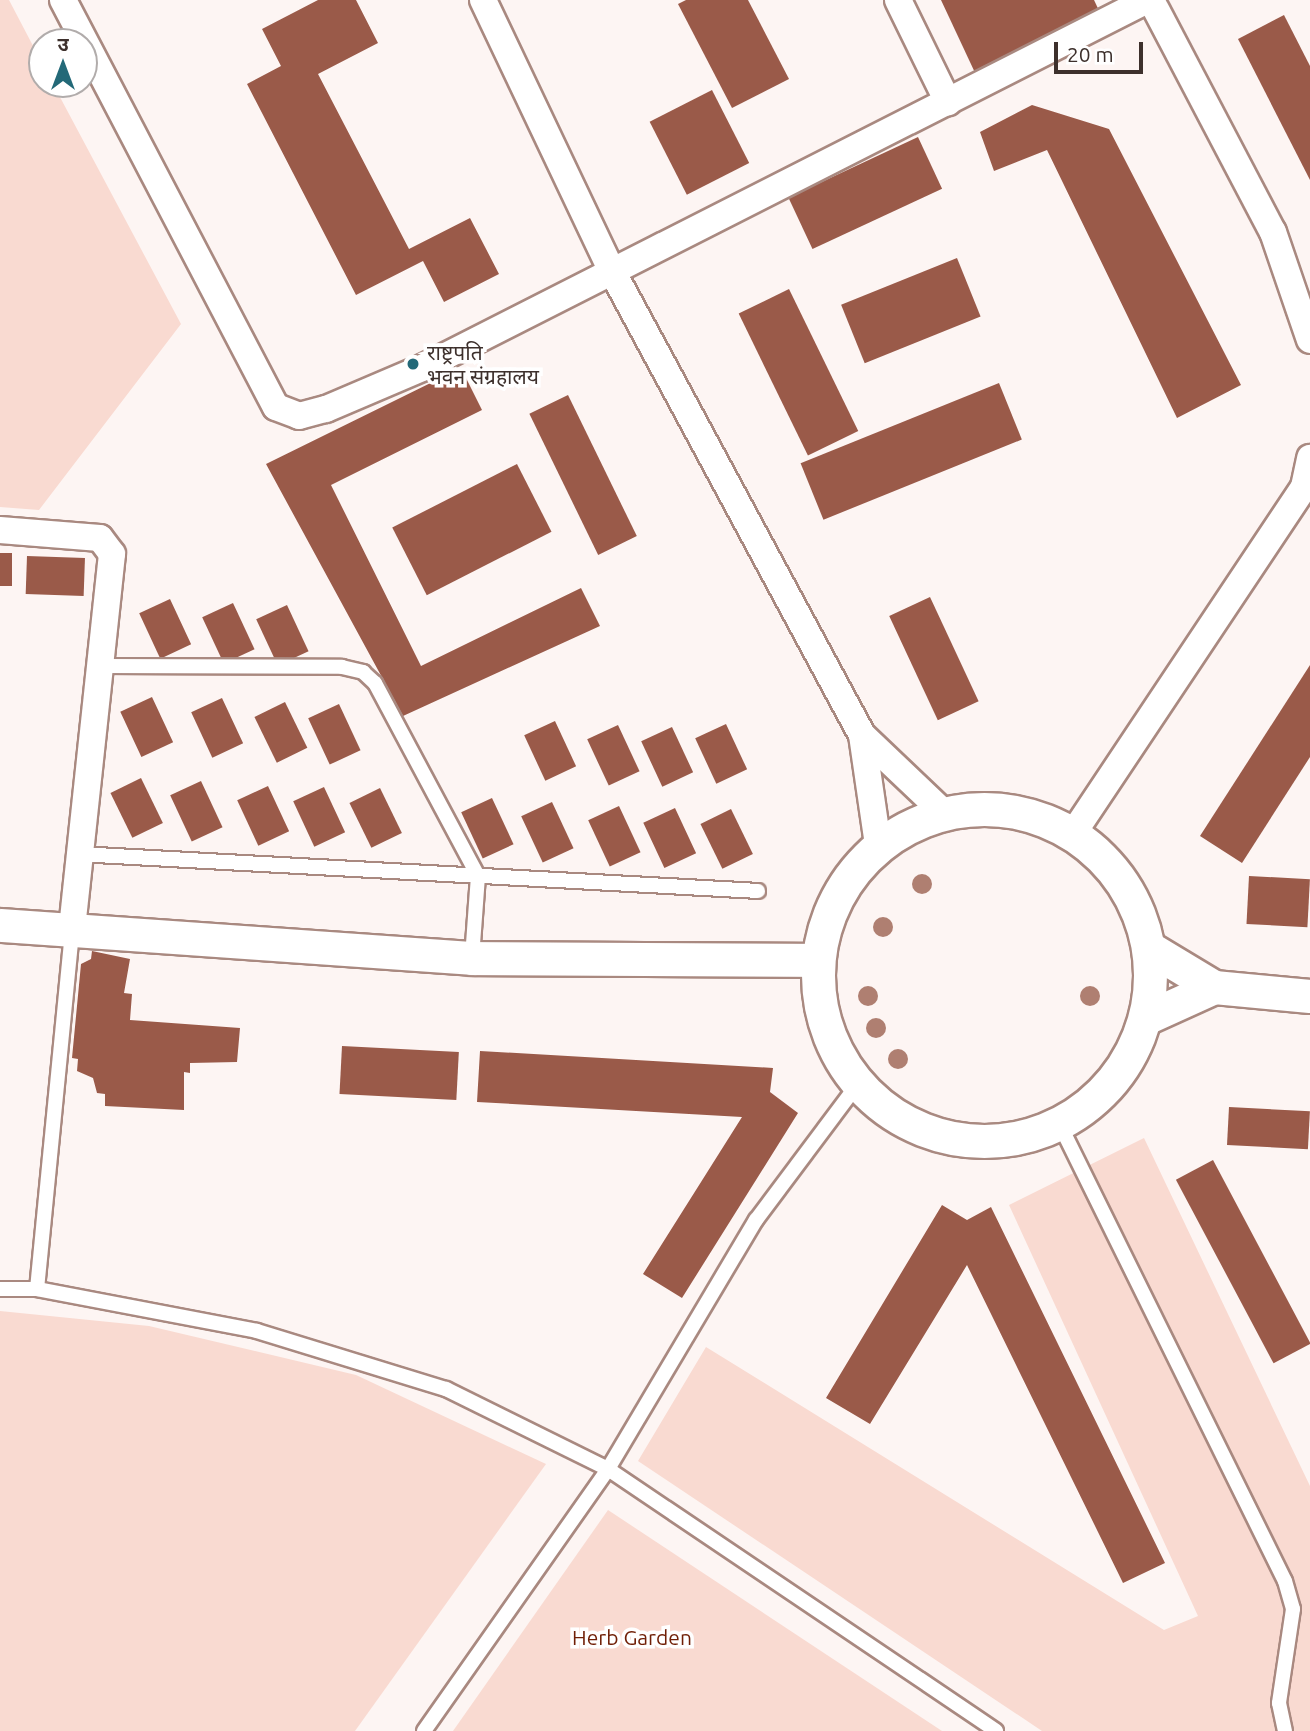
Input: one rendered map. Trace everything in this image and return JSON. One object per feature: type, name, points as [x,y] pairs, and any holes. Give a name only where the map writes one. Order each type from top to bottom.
[{"type":"street","points":[[63,0],[276,407],[286,413],[299,416],[326,410],[422,368],[611,269],[1149,0],[1273,232],[1310,340]]},
{"type":"street","points":[[483,0],[611,269],[862,734],[943,812]]},
{"type":"street","points":[[898,0],[947,102]]},
{"type":"street","points":[[1074,832],[1304,487],[1310,458]]},
{"type":"street","points":[[0,530],[100,538],[112,554],[72,930]]},
{"type":"street","points":[[862,734],[878,845]]},
{"type":"street","points":[[1010,809],[1074,832],[1121,876],[1149,948],[1148,1017],[1116,1081],[1060,1125],[1007,1142],[951,1140],[900,1121],[856,1085],[821,1018],[817,960],[840,888],[878,845],[943,812],[1010,809]]},
{"type":"street","points":[[0,925],[472,958],[817,960]]},
{"type":"street","points":[[1149,948],[1214,987],[1310,996]]},
{"type":"street","points":[[1148,1017],[1214,987]]},
{"type":"lane","points":[[102,666],[342,667],[363,672],[375,684],[478,876],[472,958]]},
{"type":"lane","points":[[78,854],[758,891]]},
{"type":"lane","points":[[37,1289],[72,930]]},
{"type":"lane","points":[[424,1731],[608,1469],[757,1220],[856,1085]]},
{"type":"lane","points":[[1060,1125],[1285,1581],[1293,1609],[1279,1703],[1285,1731]]},
{"type":"lane","points":[[0,1289],[37,1289],[257,1331],[446,1389],[608,1469],[996,1731]]},
{"type":"green space","points":[[0,0],[9,0],[28,36],[28,98],[60,98],[181,324],[39,510],[0,507]]},
{"type":"green space","points":[[1144,1138],[1310,1486],[1310,1731],[1042,1731],[638,1461],[706,1347],[1164,1630],[1198,1616],[1009,1205]]},
{"type":"green space","points":[[0,1311],[149,1326],[356,1375],[546,1464],[355,1731],[0,1731]]},
{"type":"green space","name":"Herb Garden","points":[[608,1510],[942,1731],[453,1731]]},
{"type":"building","points":[[318,0],[356,0],[378,43],[318,74],[409,249],[470,218],[499,274],[444,302],[423,261],[356,295],[247,84],[281,66],[262,29]]},
{"type":"building","points":[[686,0],[748,0],[789,79],[732,108],[678,4]]},
{"type":"building","points":[[941,0],[1094,0],[1103,19],[977,77]]},
{"type":"building","points":[[1284,15],[1310,66],[1310,180],[1238,39]]},
{"type":"building","points":[[712,90],[749,163],[687,195],[650,122]]},
{"type":"building","points":[[1032,105],[1109,129],[1241,385],[1177,418],[1047,150],[994,171],[980,132]]},
{"type":"building","points":[[918,137],[942,189],[812,249],[788,197]]},
{"type":"building","points":[[957,258],[981,316],[865,363],[841,305]]},
{"type":"building","points":[[789,289],[858,431],[808,456],[739,314]]},
{"type":"building","points":[[461,368],[482,410],[331,485],[421,666],[581,588],[600,626],[403,716],[266,464]]},
{"type":"building","points":[[999,383],[1022,440],[823,520],[801,463]]},
{"type":"building","points":[[568,395],[637,536],[598,555],[529,414]]},
{"type":"building","points":[[517,464],[552,532],[427,595],[392,528]]},
{"type":"building","points":[[0,553],[12,553],[12,586],[0,586]]},
{"type":"building","points":[[27,556],[85,558],[84,596],[26,594]]},
{"type":"building","points":[[930,597],[979,701],[938,720],[889,616]]},
{"type":"building","points":[[170,599],[191,644],[160,659],[139,613]]},
{"type":"building","points":[[233,603],[255,649],[224,664],[202,617]]},
{"type":"building","points":[[287,605],[309,651],[278,666],[256,619]]},
{"type":"building","points":[[1310,665],[1310,757],[1242,863],[1200,836]]},
{"type":"building","points":[[152,697],[173,742],[141,757],[120,712]]},
{"type":"building","points":[[222,698],[243,743],[212,758],[191,712]]},
{"type":"building","points":[[285,702],[307,748],[277,763],[254,717]]},
{"type":"building","points":[[339,704],[361,750],[330,765],[308,718]]},
{"type":"building","points":[[555,721],[576,766],[545,781],[524,735]]},
{"type":"building","points":[[726,724],[747,769],[716,784],[695,738]]},
{"type":"building","points":[[618,725],[640,771],[609,786],[587,739]]},
{"type":"building","points":[[672,727],[693,772],[662,787],[641,741]]},
{"type":"building","points":[[141,778],[163,823],[132,838],[110,793]]},
{"type":"building","points":[[201,781],[223,827],[192,842],[170,795]]},
{"type":"building","points":[[268,786],[289,831],[258,846],[237,800]]},
{"type":"building","points":[[324,787],[345,832],[314,847],[293,801]]},
{"type":"building","points":[[380,788],[402,833],[371,848],[349,803]]},
{"type":"building","points":[[492,798],[514,844],[483,859],[461,812]]},
{"type":"building","points":[[552,802],[574,848],[543,863],[521,816]]},
{"type":"building","points":[[619,806],[641,852],[610,867],[588,820]]},
{"type":"building","points":[[675,808],[696,853],[664,868],[643,823]]},
{"type":"building","points":[[731,809],[753,854],[722,869],[700,824]]},
{"type":"building","points":[[1249,876],[1310,879],[1307,927],[1246,924]]},
{"type":"building","points":[[92,951],[130,959],[124,993],[132,994],[130,1020],[240,1028],[237,1062],[190,1063],[190,1073],[184,1072],[184,1110],[105,1106],[105,1094],[97,1093],[93,1078],[77,1071],[78,1059],[72,1058],[81,964],[91,959]]},
{"type":"building","points":[[342,1046],[459,1052],[456,1100],[339,1094]]},
{"type":"building","points":[[480,1051],[773,1068],[770,1092],[798,1113],[682,1298],[643,1274],[742,1117],[477,1102]]},
{"type":"building","points":[[1229,1107],[1310,1111],[1308,1149],[1227,1145]]},
{"type":"building","points":[[1213,1160],[1310,1342],[1274,1363],[1176,1180]]},
{"type":"building","points":[[942,1205],[967,1220],[991,1207],[1165,1563],[1123,1583],[967,1265],[870,1424],[826,1398]]},
{"type":"place","name":"राष्ट्रपति भवन संग्रहालय","points":[[413,364]]}]
